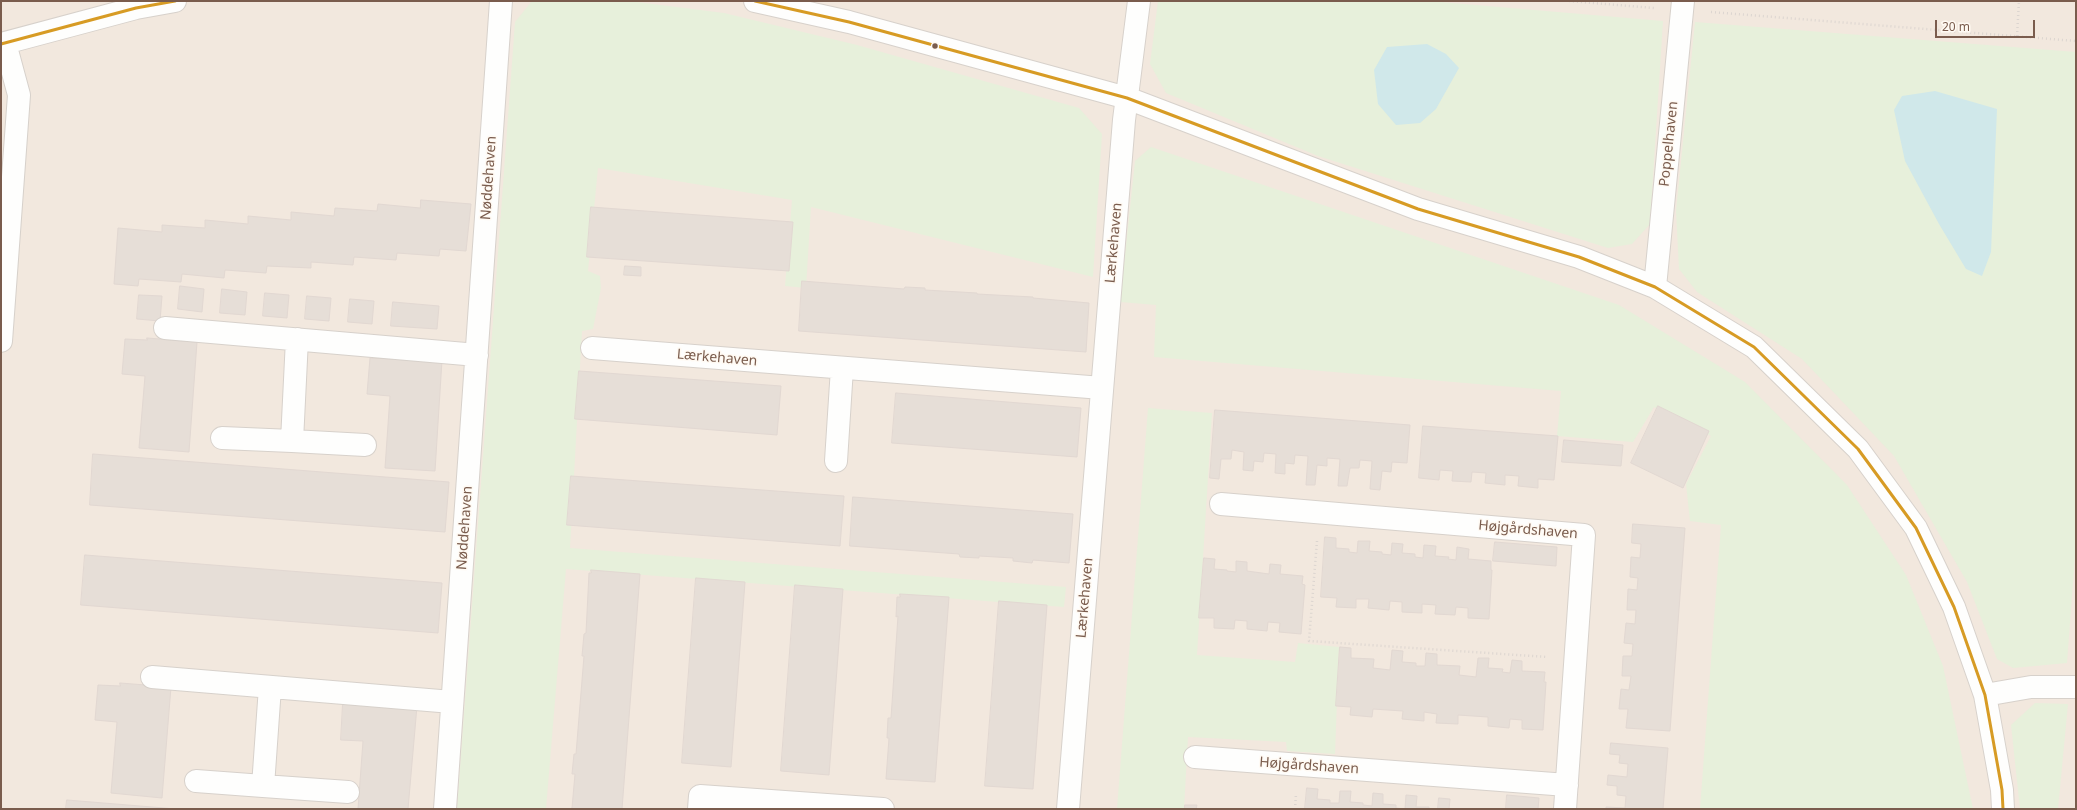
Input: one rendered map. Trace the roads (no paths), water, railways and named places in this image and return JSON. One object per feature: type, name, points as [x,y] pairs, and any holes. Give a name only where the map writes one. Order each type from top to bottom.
[{"type":"street","points":[[1,341],[19,95],[3,43],[136,8],[175,1]]},
{"type":"street","name":"Nøddehaven","points":[[445,809],[501,1]]},
{"type":"street","points":[[755,1],[848,22],[1127,98],[1418,209],[1579,257],[1655,287],[1754,347],[1858,448],[1916,528],[1954,607],[1985,695],[2002,790],[2003,809]]},
{"type":"street","name":"Lærkehaven","points":[[1068,809],[1127,98],[1139,1]]},
{"type":"street","name":"Poppelhaven","points":[[1655,287],[1683,5]]},
{"type":"street","points":[[165,328],[477,355]]},
{"type":"street","points":[[292,441],[297,339]]},
{"type":"street","name":"Lærkehaven","points":[[592,348],[1102,388]]},
{"type":"street","points":[[836,461],[842,368]]},
{"type":"street","points":[[222,438],[365,445]]},
{"type":"street","name":"Højgårdshaven","points":[[1221,504],[1584,535],[1565,809]]},
{"type":"street","points":[[152,677],[452,702]]},
{"type":"street","points":[[1985,695],[2031,687],[2076,686]]},
{"type":"street","points":[[263,786],[270,687]]},
{"type":"street","name":"Højgårdshaven","points":[[1195,757],[1567,785]]},
{"type":"street","points":[[196,781],[348,792]]},
{"type":"street","points":[[699,809],[700,796],[883,809]]},
{"type":"water","points":[[1427,44],[1446,54],[1459,68],[1436,109],[1420,123],[1396,125],[1378,104],[1374,70],[1387,47]]},
{"type":"water","points":[[1935,91],[1997,109],[1991,252],[1982,276],[1966,269],[1939,224],[1905,161],[1894,110],[1902,96]]}]
